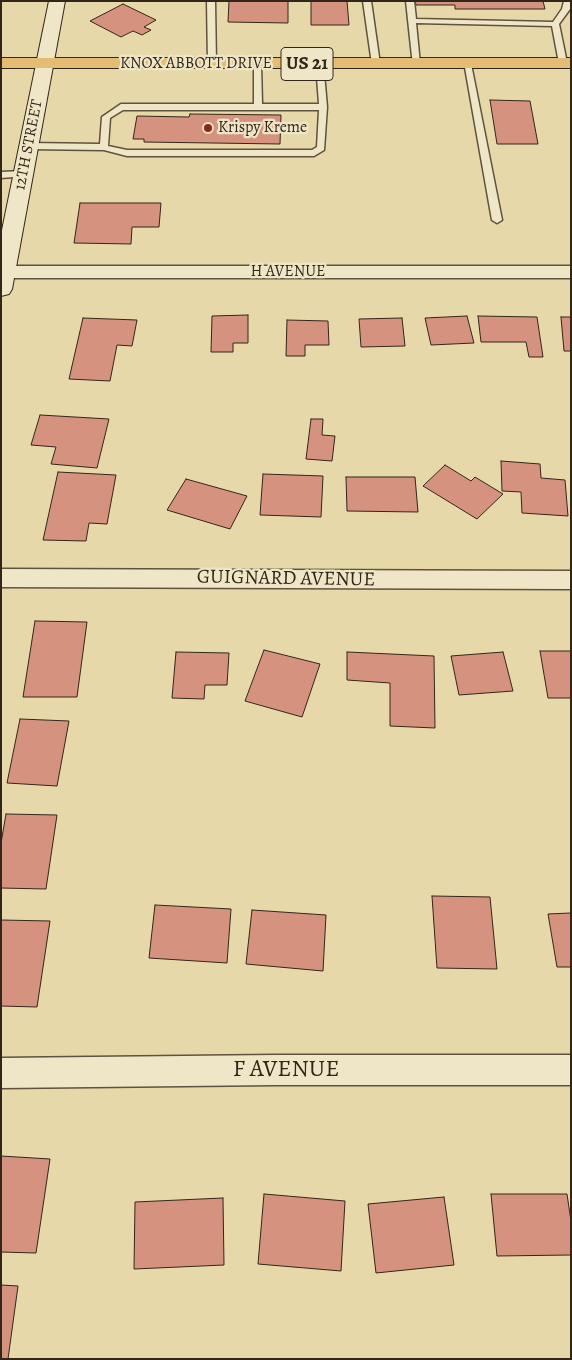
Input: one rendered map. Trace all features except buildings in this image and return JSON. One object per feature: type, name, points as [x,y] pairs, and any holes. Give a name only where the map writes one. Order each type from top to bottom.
[{"type":"main road","name":"12TH STREET","points":[[3,281],[6,236],[23,174],[57,1]]},
{"type":"main road","name":"KNOX ABBOTT DRIVE","points":[[1,63],[567,63]]},
{"type":"street","name":"H AVENUE","points":[[3,281],[571,272]]},
{"type":"street","name":"GUIGNARD AVENUE","points":[[1,578],[571,580]]},
{"type":"street","name":"F AVENUE","points":[[1,1073],[275,1070],[571,1070]]},
{"type":"lane","points":[[211,1],[212,64]]},
{"type":"lane","points":[[367,1],[376,64]]},
{"type":"lane","points":[[410,1],[416,64]]},
{"type":"lane","points":[[555,24],[563,13],[568,1]]},
{"type":"lane","points":[[412,21],[555,24]]},
{"type":"lane","points":[[555,24],[567,63]]},
{"type":"lane","points":[[257,64],[258,107]]},
{"type":"lane","points":[[28,146],[104,147],[127,153],[314,153],[321,148],[323,107],[320,64]]},
{"type":"lane","points":[[467,64],[497,220]]},
{"type":"lane","points":[[104,147],[106,117],[121,106],[323,107]]},
{"type":"lane","points":[[1,175],[23,174]]},
{"type":"place","name":"Krispy Kreme","points":[[208,128]]}]
